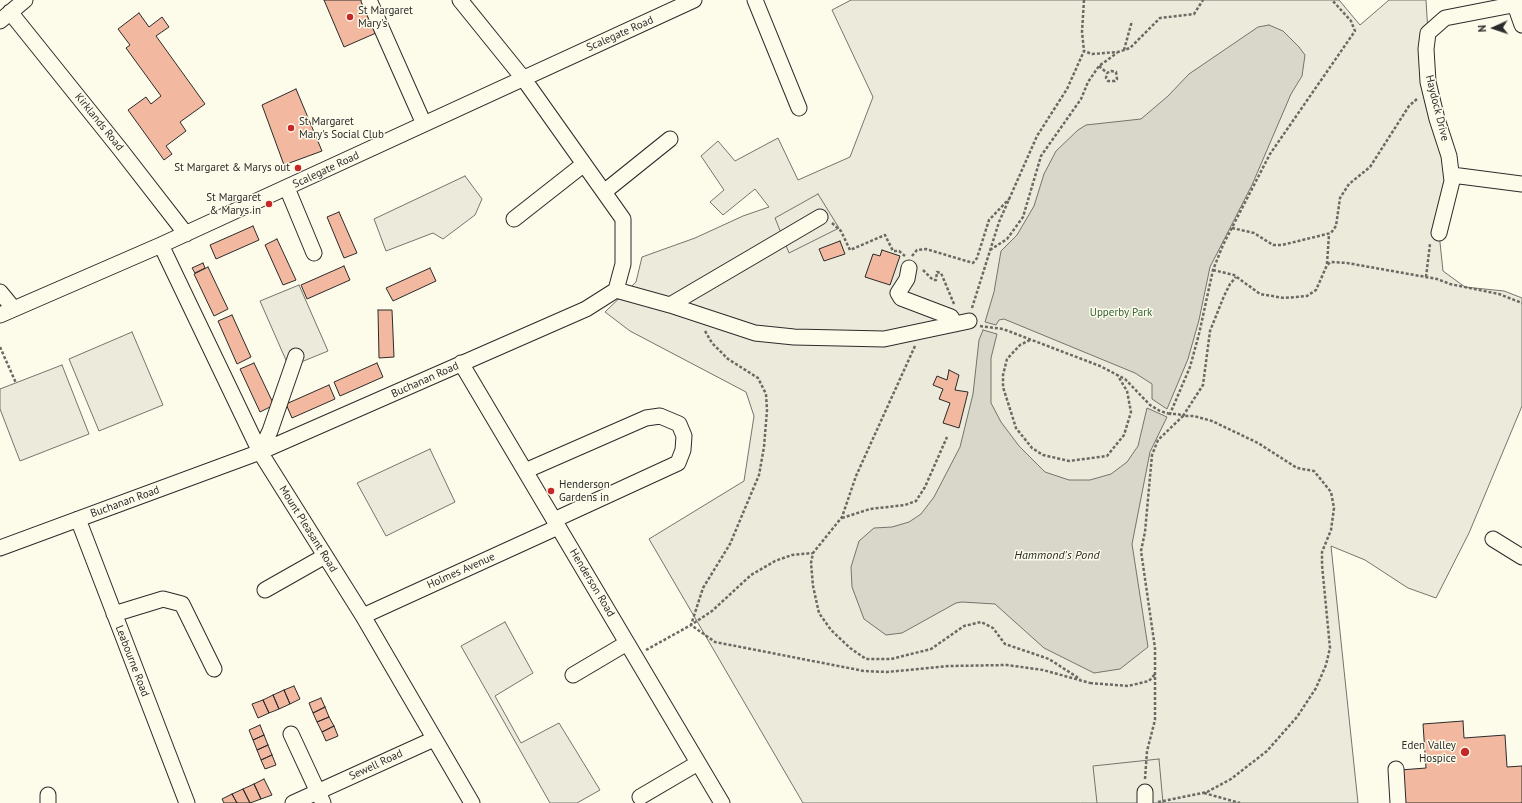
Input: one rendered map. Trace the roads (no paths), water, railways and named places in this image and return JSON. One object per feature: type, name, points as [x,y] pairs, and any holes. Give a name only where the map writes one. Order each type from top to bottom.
[{"type":"street","points":[[5,17],[25,0]]},
{"type":"street","points":[[369,0],[424,124]]},
{"type":"street","points":[[460,0],[523,78],[623,219],[623,264],[616,290],[670,305],[748,331],[779,335],[884,339],[962,322],[900,298],[898,293],[907,279],[913,264]]},
{"type":"street","name":"Scalegate Road","points":[[0,315],[162,245],[694,0]]},
{"type":"street","points":[[755,0],[799,108]]},
{"type":"street","points":[[1518,4],[1522,25]]},
{"type":"street","name":"Haydock Drive","points":[[1435,234],[1452,180],[1452,175],[1449,156],[1437,119],[1428,82],[1426,49],[1428,33],[1445,18],[1518,4]]},
{"type":"street","name":"Kirklands Road","points":[[5,17],[120,148],[186,234]]},
{"type":"street","points":[[604,192],[670,139]]},
{"type":"street","points":[[514,218],[584,164]]},
{"type":"street","points":[[1452,175],[1522,184]]},
{"type":"street","points":[[287,188],[314,253]]},
{"type":"street","points":[[670,305],[820,217]]},
{"type":"street","name":"Mount Pleasant Road","points":[[162,245],[260,452],[363,616],[472,803]]},
{"type":"street","name":"Buchanan Road","points":[[0,548],[260,452],[586,309],[616,290]]},
{"type":"street","points":[[0,292],[14,309]]},
{"type":"street","points":[[260,452],[270,431],[296,356]]},
{"type":"street","name":"Henderson Road","points":[[461,363],[722,803]]},
{"type":"street","name":"Holmes Avenue","points":[[363,616],[678,464],[683,450],[684,436],[679,424],[660,416],[646,418],[525,471]]},
{"type":"street","name":"Leabourne Road","points":[[78,519],[186,803]]},
{"type":"street","points":[[1493,539],[1522,557]]},
{"type":"street","points":[[265,590],[325,556]]},
{"type":"street","points":[[114,614],[163,598],[182,604],[214,669]]},
{"type":"street","points":[[573,675],[631,650]]},
{"type":"street","points":[[291,734],[321,797]]},
{"type":"street","name":"Sewell Road","points":[[293,803],[321,797],[434,739]]},
{"type":"street","points":[[640,797],[698,763]]},
{"type":"street","points":[[1396,769],[1398,803]]},
{"type":"water","points":[[1269,25],[1283,31],[1305,55],[1302,76],[1291,94],[1252,185],[1210,267],[1199,320],[1188,359],[1167,409],[1152,399],[1152,384],[1135,373],[1004,319],[999,320],[996,325],[985,322],[994,292],[1001,251],[1017,235],[1034,206],[1044,174],[1056,151],[1078,130],[1086,125],[1141,119],[1168,96],[1189,74],[1258,27]]},
{"type":"water","name":"Hammond's Pond","points":[[983,330],[997,334],[991,358],[991,403],[1001,422],[1019,446],[1045,472],[1069,480],[1090,480],[1111,474],[1127,462],[1138,446],[1147,408],[1167,417],[1150,452],[1132,544],[1148,647],[1120,669],[1094,673],[1044,648],[995,604],[956,603],[902,633],[886,635],[864,619],[852,587],[851,567],[859,541],[874,528],[892,527],[909,522],[921,514],[934,497],[960,447],[973,394],[979,340]]},
{"type":"place","name":"St Margaret Mary's","points":[[350,17]]},
{"type":"place","name":"St Margaret Mary's Social Club","points":[[291,128]]},
{"type":"place","name":"St Margaret & Marys out","points":[[298,168]]},
{"type":"place","name":"St Margaret & Marys in","points":[[269,204]]},
{"type":"place","name":"Henderson Gardens in","points":[[551,491]]},
{"type":"place","name":"Eden Valley Hospice","points":[[1465,752]]},
{"type":"park label","name":"Upperby Park","points":[[1121,313]]}]
